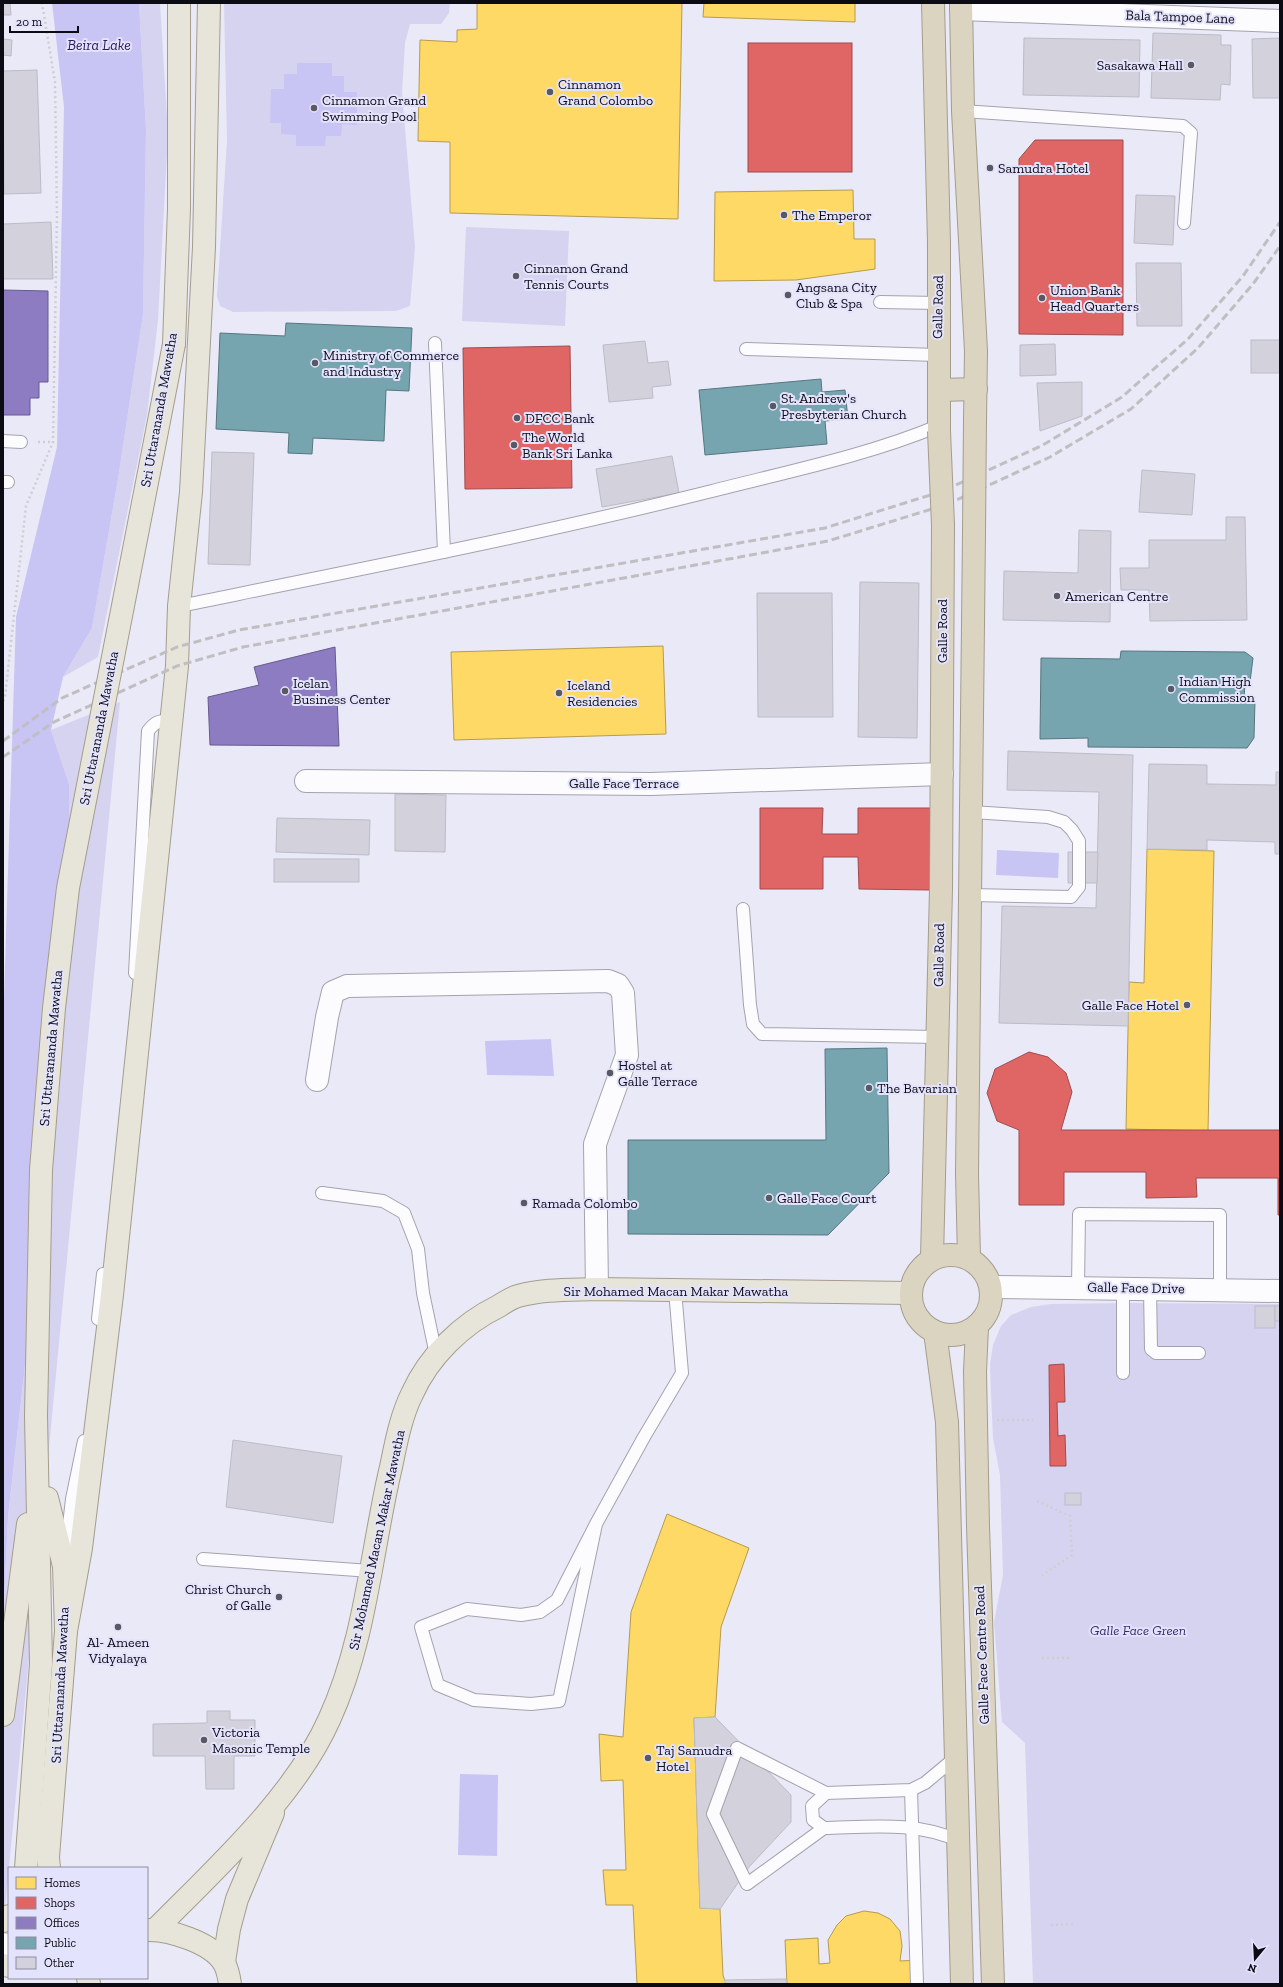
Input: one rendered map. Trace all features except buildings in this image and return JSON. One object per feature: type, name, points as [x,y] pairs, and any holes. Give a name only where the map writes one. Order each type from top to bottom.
[{"type":"highway","name":"Galle Road","points":[[932,1258],[942,774],[943,525],[939,428],[940,390],[937,355],[938,243],[933,3]]},
{"type":"highway","points":[[961,6],[963,111],[976,389],[972,895],[967,1174],[969,1258]]},
{"type":"highway","points":[[940,390],[976,389]]},
{"type":"highway","points":[[946,1254],[957,1254],[969,1258],[978,1264],[986,1273],[991,1287],[992,1296],[988,1311],[977,1327],[959,1335],[947,1335],[935,1332],[918,1318],[912,1305],[910,1293],[912,1283],[917,1272],[932,1258],[946,1254]]},
{"type":"highway","name":"Galle Face Centre Road","points":[[977,1327],[975,1372],[978,1534],[993,1984]]},
{"type":"highway","name":"Galle Face Centre Road","points":[[935,1332],[947,1422],[962,1984]]},
{"type":"main road","name":"Sri Uttarananda Mawatha","points":[[26,1867],[42,1664],[36,1416],[41,1170],[54,1008],[68,888],[174,344],[179,208],[179,3]]},
{"type":"main road","points":[[66,1631],[81,1548],[112,1295],[170,722],[177,666],[179,606],[191,492],[204,247],[209,3]]},
{"type":"main road","name":"Sir Mohamed Macan Makar Mawatha","points":[[151,1930],[278,1801],[314,1748],[329,1722],[341,1692],[361,1623],[383,1501],[399,1434],[412,1394],[436,1355],[457,1334],[480,1315],[517,1296],[552,1291],[597,1289],[910,1293]]},
{"type":"main road","name":"Sri Uttarananda Mawatha","points":[[38,1456],[64,1566],[66,1631],[48,1857],[49,1867]]},
{"type":"main road","points":[[3,1715],[38,1456]]},
{"type":"main road","name":"Sir Mohamed Macan Makar Mawatha","points":[[224,1962],[229,1929],[237,1899],[278,1801]]},
{"type":"main road","points":[[151,1930],[176,1934],[194,1940],[208,1949],[224,1962],[229,1974],[230,1984]]},
{"type":"street","name":"Bala Tampoe Lane","points":[[961,6],[1280,21]]},
{"type":"street","name":"Galle Face Terrace","points":[[306,781],[652,784],[942,774]]},
{"type":"street","points":[[317,1080],[326,1017],[333,992],[347,986],[608,981],[618,985],[623,993],[627,1055],[595,1144],[597,1289]]},
{"type":"street","name":"Galle Face Drive","points":[[991,1287],[1280,1290]]},
{"type":"lane","points":[[963,111],[1183,126],[1192,133],[1184,223]]},
{"type":"lane","points":[[880,302],[938,303]]},
{"type":"lane","points":[[436,343],[444,552]]},
{"type":"lane","points":[[746,349],[937,355]]},
{"type":"lane","points":[[179,606],[444,552],[671,501],[810,466],[939,428]]},
{"type":"lane","points":[[3,441],[22,442]]},
{"type":"lane","points":[[64,1566],[72,1499],[83,1445],[127,1064],[136,953],[148,731],[154,724],[162,721],[170,722]]},
{"type":"lane","points":[[972,812],[1048,817],[1064,822],[1072,830],[1079,841],[1079,887],[1071,897],[1061,898],[972,895]]},
{"type":"lane","points":[[743,909],[750,1005],[753,1024],[762,1034],[937,1037]]},
{"type":"lane","points":[[322,1193],[383,1201],[404,1213],[418,1249],[423,1293],[436,1355]]},
{"type":"lane","points":[[1078,1287],[1080,1214],[1220,1215],[1220,1289]]},
{"type":"lane","points":[[1122,1373],[1123,1288]]},
{"type":"lane","points":[[1150,1288],[1151,1349],[1156,1353],[1199,1353]]},
{"type":"lane","points":[[596,1524],[559,1701],[531,1704],[474,1700],[438,1685],[421,1627],[467,1609],[521,1615],[540,1612],[557,1600],[596,1524],[644,1437],[682,1373],[675,1290]]},
{"type":"lane","points":[[203,1559],[371,1571]]},
{"type":"lane","points":[[955,1758],[925,1783],[911,1790],[826,1793],[737,1748],[713,1814],[746,1884],[824,1828],[912,1827],[942,1833],[959,1841]]},
{"type":"lane","points":[[911,1790],[917,1984]]},
{"type":"lane","points":[[824,1828],[813,1820],[812,1806],[826,1793]]},
{"type":"path","points":[[3,700],[5,697],[26,506],[52,442],[57,215],[55,82],[42,3]]},
{"type":"path","points":[[977,1421],[1033,1420]]},
{"type":"path","points":[[1037,1501],[1070,1516],[1072,1555],[1040,1577]]},
{"type":"path","points":[[1042,1658],[1072,1658]]},
{"type":"path","points":[[1051,1925],[1073,1924]]},
{"type":"green space","points":[[139,3],[160,3],[168,134],[158,320],[147,415],[98,657],[63,677],[92,628],[118,479],[143,314],[146,130]]},
{"type":"green space","points":[[224,3],[450,3],[449,13],[441,24],[410,24],[405,43],[402,93],[415,247],[410,306],[396,311],[233,312],[220,306],[217,296],[227,140]]},
{"type":"green space","name":"Cinnamon Grand Tennis Courts","points":[[466,227],[569,231],[565,326],[462,321]]},
{"type":"green space","points":[[120,702],[3,1931],[3,1627],[8,1518],[35,1276],[52,1157],[66,1007],[70,907],[69,784],[51,730]]},
{"type":"green space","name":"Galle Face Green","points":[[1051,1304],[1280,1304],[1280,1984],[1033,1984],[1025,1743],[1002,1722],[994,1622],[1003,1575],[1000,1475],[993,1438],[990,1364],[993,1345],[1001,1326],[1011,1315],[1031,1307]]},
{"type":"water","name":"Beira Lake","points":[[52,3],[139,3],[146,130],[143,314],[118,479],[92,628],[63,677],[51,730],[69,784],[70,907],[66,1007],[52,1157],[35,1276],[8,1517],[3,1627],[3,1030],[16,617],[57,447],[64,107]]},
{"type":"water","name":"Cinnamon Grand Swimming Pool","points":[[297,63],[332,63],[332,76],[344,76],[344,92],[357,92],[357,125],[342,124],[341,136],[326,136],[325,146],[296,146],[296,135],[281,134],[281,123],[270,123],[271,89],[284,89],[284,74],[297,74]]},
{"type":"water","points":[[997,850],[1059,853],[1058,878],[996,875]]},
{"type":"water","points":[[551,1039],[554,1076],[487,1075],[485,1041]]},
{"type":"water","points":[[460,1774],[498,1775],[497,1856],[458,1855]]},
{"type":"railway","points":[[3,741],[62,698],[177,647],[239,630],[825,528],[943,491],[1043,445],[1122,397],[1188,339],[1243,276],[1280,222]]},
{"type":"railway","points":[[3,757],[54,722],[177,666],[243,647],[828,541],[948,504],[1050,457],[1131,409],[1198,348],[1253,284],[1280,246]]},
{"type":"place","name":"Sasakawa Hall","points":[[1191,65]]},
{"type":"place","name":"Cinnamon Grand Colombo","points":[[550,92]]},
{"type":"place","name":"Cinnamon Grand Swimming Pool","points":[[314,108]]},
{"type":"place","name":"Samudra Hotel","points":[[990,168]]},
{"type":"place","name":"The Emperor","points":[[784,215]]},
{"type":"place","name":"Cinnamon Grand Tennis Courts","points":[[516,276]]},
{"type":"place","name":"Angsana City Club & Spa","points":[[788,295]]},
{"type":"place","name":"Union Bank Head Quarters","points":[[1042,298]]},
{"type":"place","name":"Ministry of Commerce and Industry","points":[[315,363]]},
{"type":"place","name":"St. Andrew's Presbyterian Church","points":[[773,406]]},
{"type":"place","name":"DFCC Bank","points":[[517,418]]},
{"type":"place","name":"The World Bank Sri Lanka","points":[[514,445]]},
{"type":"place","name":"American Centre","points":[[1057,596]]},
{"type":"place","name":"Indian High Commission","points":[[1171,689]]},
{"type":"place","name":"Icelan Business Center","points":[[285,691]]},
{"type":"place","name":"Iceland Residencies","points":[[559,693]]},
{"type":"place","name":"Galle Face Hotel","points":[[1187,1005]]},
{"type":"place","name":"Hostel at Galle Terrace","points":[[610,1073]]},
{"type":"place","name":"The Bavarian","points":[[869,1088]]},
{"type":"place","name":"Galle Face Court","points":[[769,1198]]},
{"type":"place","name":"Ramada Colombo","points":[[524,1203]]},
{"type":"place","name":"Christ Church of Galle","points":[[279,1597]]},
{"type":"place","name":"Al- Ameen Vidyalaya","points":[[118,1627]]},
{"type":"place","name":"Victoria Masonic Temple","points":[[204,1740]]},
{"type":"place","name":"Taj Samudra Hotel","points":[[648,1758]]}]
